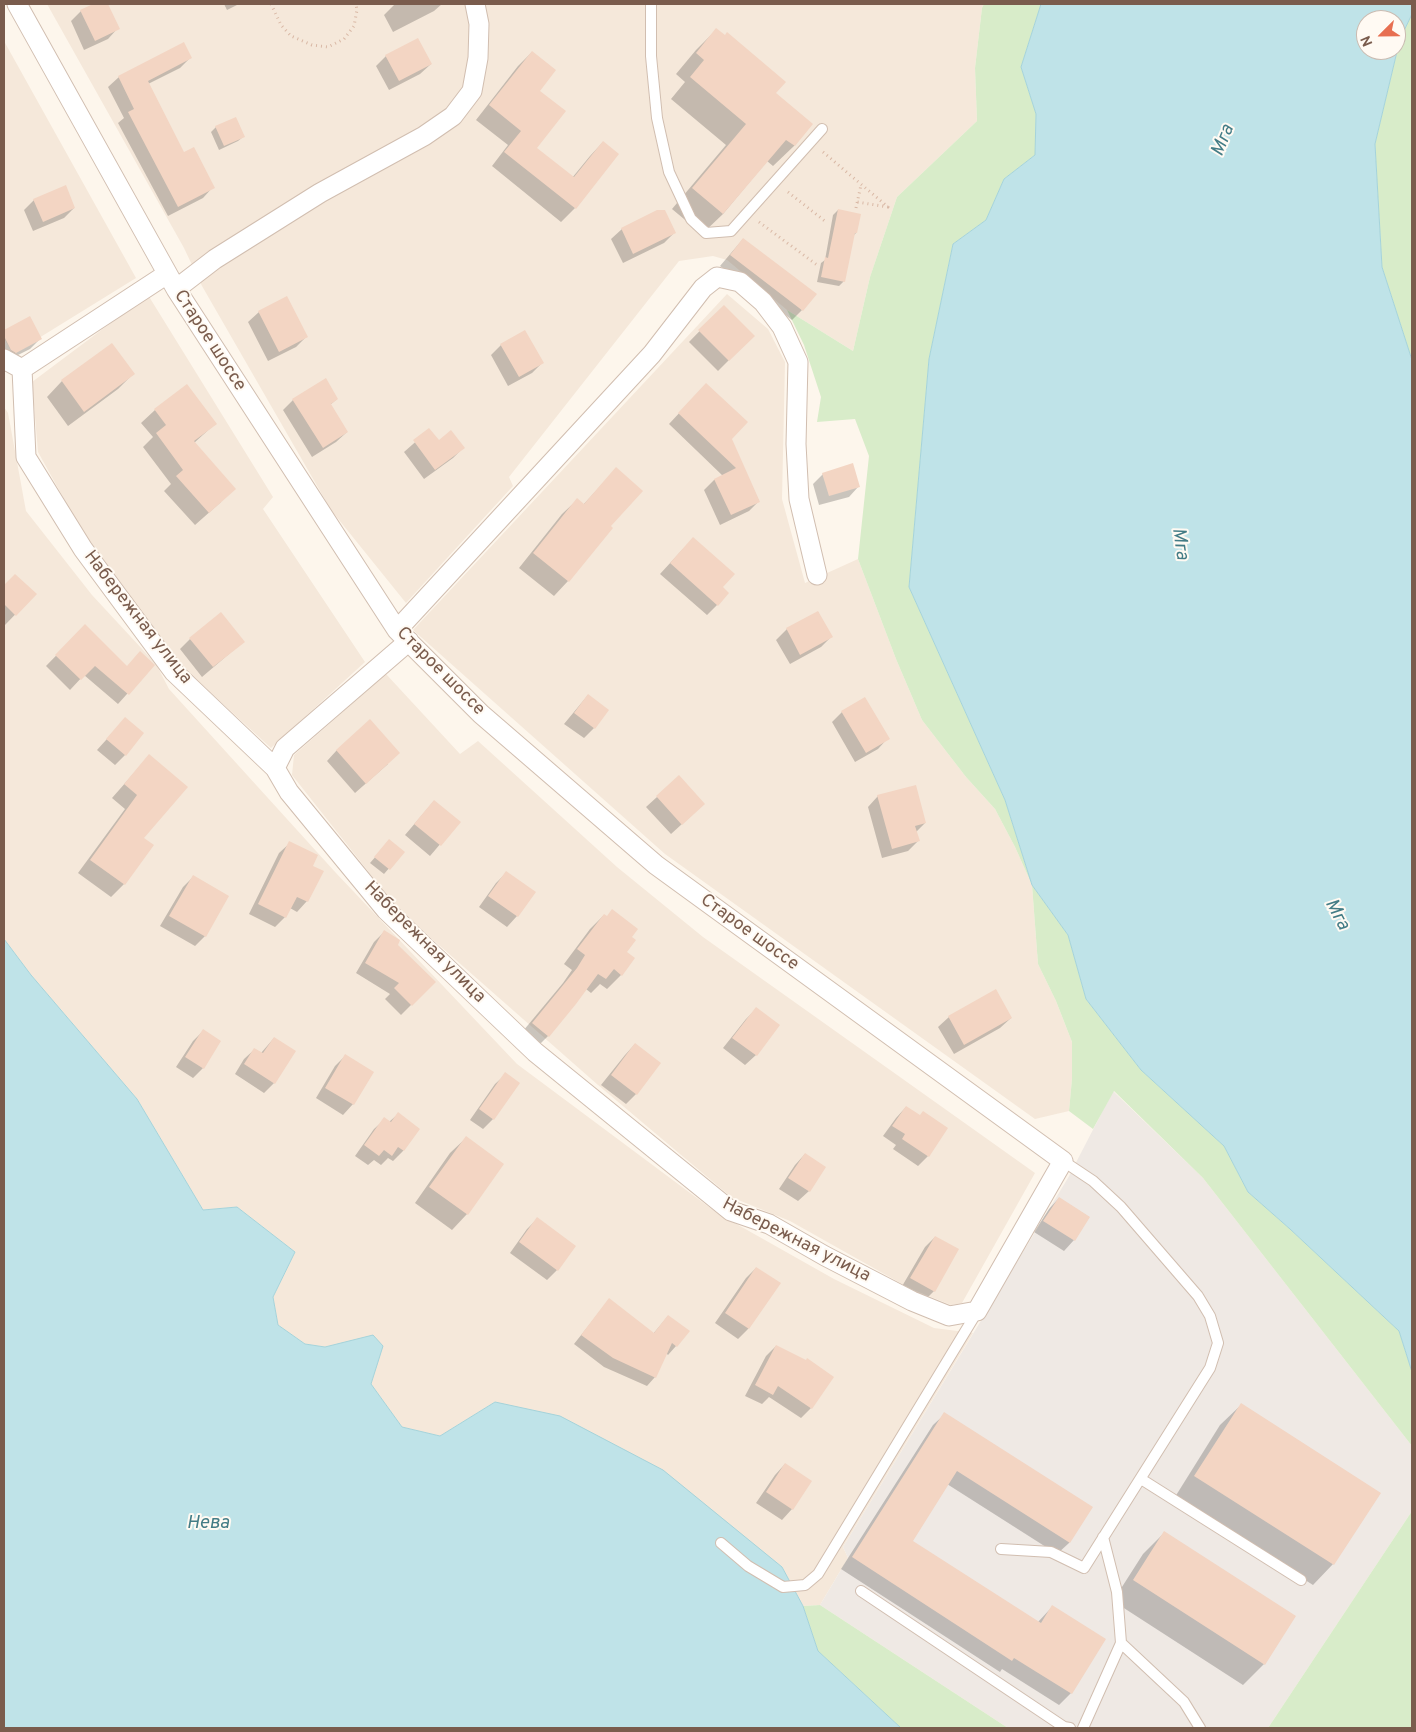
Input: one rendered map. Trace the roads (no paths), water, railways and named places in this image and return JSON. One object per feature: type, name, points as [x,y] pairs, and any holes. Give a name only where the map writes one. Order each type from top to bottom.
[{"type":"street","name":"Старое шоссе","points":[[17,4],[172,282],[403,636],[481,714],[656,864],[1063,1161]]},
{"type":"street","points":[[4,360],[22,370],[172,282],[215,259],[320,193],[424,136],[453,116],[472,91],[478,58],[480,24],[475,4]]},
{"type":"street","points":[[275,768],[285,748],[403,636],[652,354],[703,288],[717,277],[740,282],[763,302],[782,327],[798,362],[796,444],[798,499],[817,575]]},
{"type":"street","name":"Набережная улица","points":[[22,370],[26,457],[83,549],[174,672],[275,768],[289,792],[386,910],[535,1052],[731,1211],[769,1224],[825,1256],[912,1300],[949,1316],[977,1311]]},
{"type":"street","points":[[977,1311],[1063,1161]]},
{"type":"lane","points":[[651,4],[651,56],[657,118],[669,172],[691,219],[706,234],[732,231],[822,130]]},
{"type":"lane","points":[[1001,1549],[1051,1552],[1084,1568],[1210,1368],[1218,1343],[1210,1316],[1191,1289],[1121,1207],[1093,1181],[1063,1161]]},
{"type":"lane","points":[[721,1543],[748,1566],[783,1587],[805,1585],[818,1574],[977,1311]]},
{"type":"lane","points":[[1141,1479],[1301,1580]]},
{"type":"lane","points":[[1083,1728],[1121,1643],[1117,1592],[1103,1537]]},
{"type":"lane","points":[[861,1591],[1064,1727],[1070,1728]]},
{"type":"lane","points":[[1121,1643],[1184,1702],[1200,1728]]},
{"type":"water","name":"Мга","points":[[1041,4],[1412,4],[1412,14],[1406,26],[1406,10],[1356,10],[1356,60],[1395,60],[1375,144],[1382,267],[1412,360],[1412,1372],[1399,1331],[1248,1192],[1224,1146],[1141,1070],[1086,999],[1068,935],[1032,885],[1005,800],[909,587],[929,359],[953,244],[986,220],[1004,179],[1035,155],[1036,114],[1021,67]]},
{"type":"water","name":"Нева","points":[[4,939],[31,975],[137,1099],[203,1210],[237,1207],[295,1252],[273,1297],[278,1325],[305,1344],[325,1347],[373,1335],[383,1346],[371,1384],[402,1427],[440,1436],[495,1402],[560,1416],[663,1470],[782,1567],[803,1606],[818,1651],[901,1728],[4,1728]]}]
